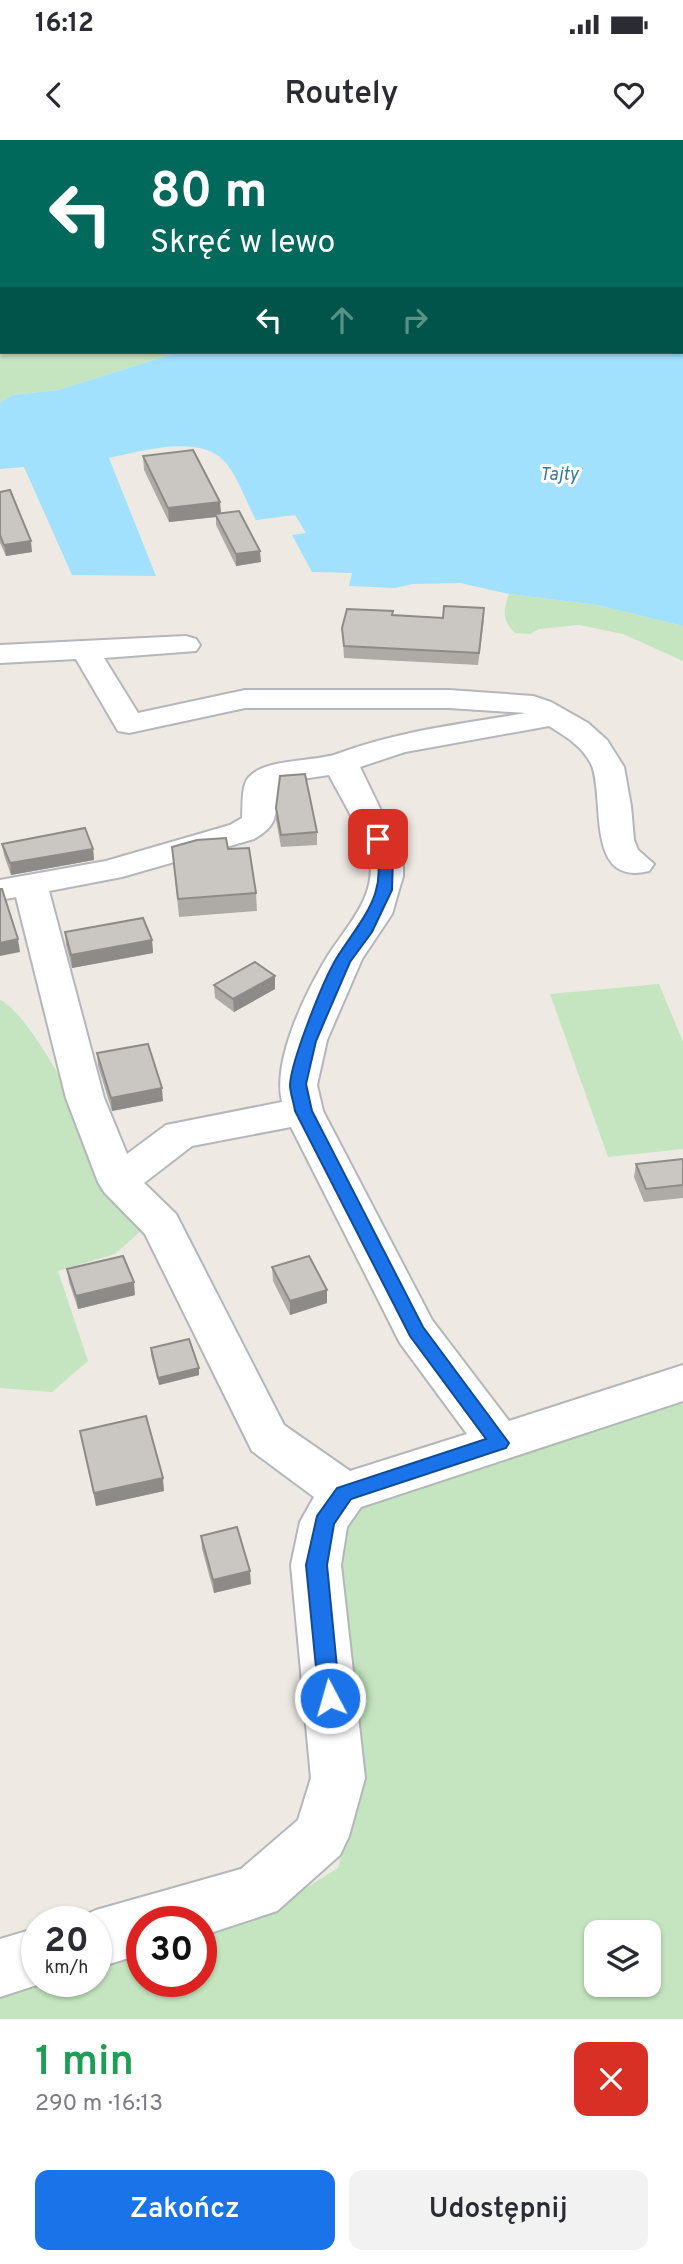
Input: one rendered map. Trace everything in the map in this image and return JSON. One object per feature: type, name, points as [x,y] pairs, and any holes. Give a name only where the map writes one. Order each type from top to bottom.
[{"type":"street","points":[[0,654],[186,645]]},
{"type":"street","points":[[84,648],[129,724],[245,699],[522,702],[577,730],[596,747],[608,766],[615,806],[617,840],[623,855],[637,864]]},
{"type":"street","points":[[344,1493],[268,1438],[161,1224],[118,1182],[85,1098],[15,888],[110,870],[242,832],[258,823],[262,781],[289,771],[344,763],[362,753],[534,721],[552,715]]},
{"type":"street","points":[[344,763],[344,772],[386,856],[388,871],[385,890],[364,932],[342,961],[309,1041],[298,1084],[303,1111],[416,1331],[500,1443]]},
{"type":"street","points":[[118,1182],[180,1135],[303,1111]]},
{"type":"street","points":[[210,1906],[257,1892],[321,1836],[338,1778],[316,1565],[324,1522],[344,1493],[683,1383]]},
{"type":"street","points":[[0,1968],[21,1962]]},
{"type":"green space","points":[[0,354],[173,354],[58,390],[12,395],[0,403]]},
{"type":"green space","points":[[509,594],[597,605],[683,626],[683,661],[623,634],[579,625],[539,629],[530,634],[515,633],[505,615]]},
{"type":"green space","points":[[659,984],[683,1042],[683,1149],[608,1157],[550,994]]},
{"type":"green space","points":[[0,1000],[16,1013],[55,1069],[141,1231],[115,1254],[58,1271],[88,1361],[52,1392],[0,1388]]},
{"type":"green space","points":[[683,1400],[683,2019],[0,2019],[0,1998],[21,1991],[21,1997],[112,1997],[112,1961],[126,1956],[126,1997],[217,1997],[217,1927],[267,1912],[338,1868],[362,1782],[347,1663],[340,1550],[358,1504]]},
{"type":"water","name":"Tajty","points":[[173,354],[683,354],[683,626],[597,605],[509,594],[460,583],[413,584],[395,588],[349,586],[352,573],[312,572],[292,535],[306,533],[295,515],[256,520],[238,482],[224,461],[213,453],[186,446],[153,449],[109,458],[156,576],[72,575],[24,467],[0,469],[0,403],[12,395],[58,390]]},
{"type":"building","points":[[193,450],[220,502],[168,508],[143,456]]},
{"type":"building","points":[[10,490],[31,541],[4,545],[0,535],[0,492]]},
{"type":"building","points":[[239,511],[260,551],[236,554],[215,514]]},
{"type":"building","points":[[444,606],[484,608],[479,653],[344,646],[342,628],[347,609],[393,611],[392,615],[443,618]]},
{"type":"building","points":[[305,774],[317,832],[281,835],[276,808],[280,776]]},
{"type":"building","points":[[85,828],[93,849],[10,863],[2,844]]},
{"type":"building","points":[[226,838],[228,849],[249,848],[256,893],[178,899],[172,847],[197,840]]},
{"type":"building","points":[[0,889],[18,939],[0,943]]},
{"type":"building","points":[[143,918],[152,940],[71,955],[65,932]]},
{"type":"building","points":[[255,962],[275,976],[233,999],[214,985]]},
{"type":"building","points":[[148,1044],[162,1088],[111,1098],[97,1053]]},
{"type":"building","points":[[683,1159],[683,1185],[646,1189],[636,1164]]},
{"type":"building","points":[[123,1256],[134,1282],[76,1296],[67,1269]]},
{"type":"building","points":[[309,1256],[327,1290],[290,1301],[272,1267]]},
{"type":"building","points":[[189,1339],[199,1368],[158,1378],[151,1348]]},
{"type":"building","points":[[146,1416],[163,1478],[94,1493],[80,1431]]},
{"type":"building","points":[[237,1527],[250,1571],[213,1580],[201,1536]]},
{"type":"route","points":[[330,1698],[316,1565],[324,1522],[344,1493],[500,1443],[416,1331],[303,1111],[298,1084],[309,1041],[342,961],[364,932],[385,890],[388,871],[386,856],[378,839]]}]
